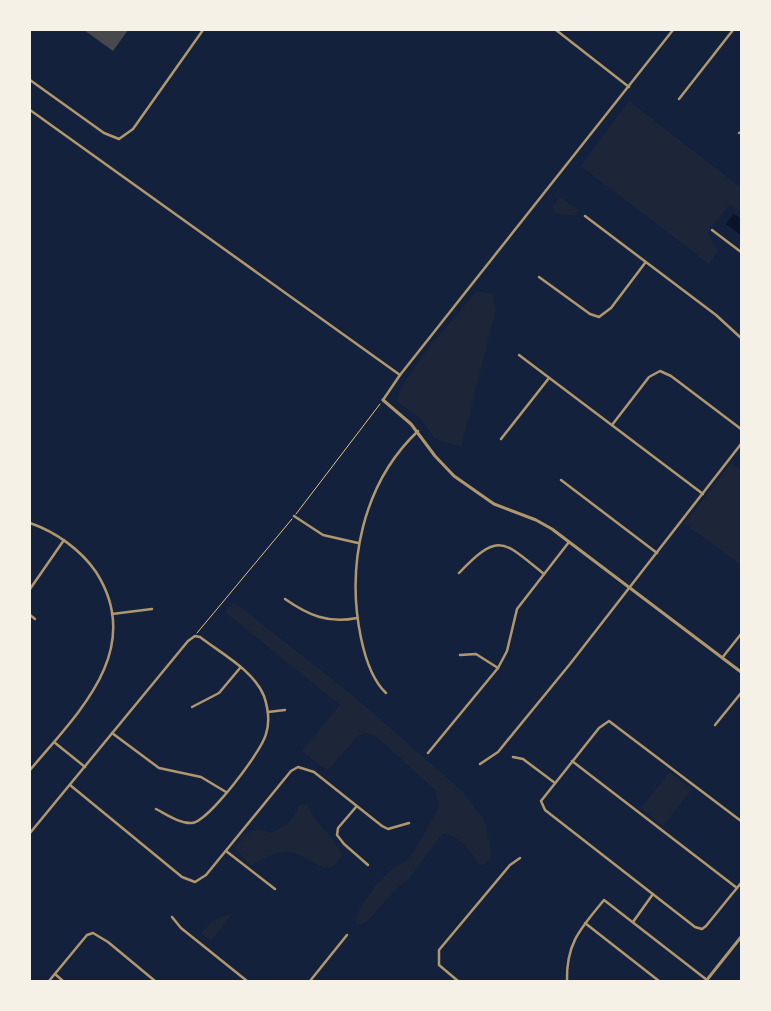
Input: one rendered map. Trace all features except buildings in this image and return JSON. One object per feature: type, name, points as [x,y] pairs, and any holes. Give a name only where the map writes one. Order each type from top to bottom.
[{"type":"street","points":[[30,80],[104,133],[119,139],[133,129],[203,30]]},
{"type":"street","points":[[556,30],[628,86]]},
{"type":"street","points":[[673,30],[400,375],[383,400],[418,431],[445,467],[484,498],[501,507],[536,520],[570,542],[741,672]]},
{"type":"street","points":[[679,99],[733,30]]},
{"type":"street","points":[[30,110],[400,375]]},
{"type":"street","points":[[585,216],[730,326],[741,338]]},
{"type":"street","points":[[712,230],[741,252]]},
{"type":"street","points":[[539,277],[590,314],[597,316],[608,312],[645,263]]},
{"type":"street","points":[[519,356],[703,494]]},
{"type":"street","points":[[612,424],[649,377],[656,372],[671,376],[741,429]]},
{"type":"street","points":[[501,439],[549,378]]},
{"type":"street","points":[[386,693],[379,687],[371,669],[357,618],[354,588],[358,543],[367,513],[378,487],[394,460],[418,431]]},
{"type":"street","points":[[480,764],[498,752],[630,588],[741,444]]},
{"type":"street","points":[[561,480],[657,553]]},
{"type":"street","points":[[294,516],[323,535],[358,543]]},
{"type":"street","points":[[30,523],[64,540],[92,566],[108,595],[112,614],[113,640],[105,671],[91,696],[30,770]]},
{"type":"street","points":[[30,589],[64,540]]},
{"type":"street","points":[[428,753],[498,668],[506,651],[517,608],[570,542]]},
{"type":"street","points":[[459,573],[485,548],[498,545],[514,550],[544,574]]},
{"type":"street","points":[[285,599],[305,612],[320,618],[332,620],[357,618]]},
{"type":"street","points":[[112,614],[152,609]]},
{"type":"street","points":[[30,616],[35,619]]},
{"type":"street","points":[[722,658],[741,634]]},
{"type":"street","points":[[30,833],[181,648],[190,638],[200,637],[255,680],[264,696],[268,712],[268,729],[262,746],[203,819],[192,823],[181,821],[156,809]]},
{"type":"street","points":[[460,654],[476,654],[498,668]]},
{"type":"street","points":[[192,707],[219,693],[240,668]]},
{"type":"street","points":[[715,725],[741,693]]},
{"type":"street","points":[[268,712],[285,710]]},
{"type":"street","points":[[741,821],[609,721],[599,728],[554,784],[541,804],[545,810],[694,927],[701,929],[706,926],[741,883]]},
{"type":"street","points":[[112,733],[159,768],[201,777],[226,792]]},
{"type":"street","points":[[54,742],[85,767]]},
{"type":"street","points":[[513,758],[523,759],[554,784]]},
{"type":"street","points":[[572,761],[737,888]]},
{"type":"street","points":[[70,785],[182,877],[194,881],[198,881],[206,875],[291,771],[298,767],[304,767],[314,772],[356,807],[388,829],[400,823],[409,823]]},
{"type":"street","points":[[356,807],[338,828],[338,836],[368,865]]},
{"type":"street","points":[[226,851],[275,889]]},
{"type":"street","points":[[458,981],[444,971],[438,961],[439,950],[510,865],[520,858]]},
{"type":"street","points":[[633,922],[653,894]]},
{"type":"street","points":[[567,981],[568,957],[572,944],[604,900],[706,981],[741,937]]},
{"type":"street","points":[[172,917],[181,928],[247,981]]},
{"type":"street","points":[[585,924],[659,981]]},
{"type":"street","points":[[49,981],[91,933],[100,936],[155,981]]},
{"type":"street","points":[[310,981],[347,935]]},
{"type":"street","points":[[55,974],[63,981]]},
{"type":"path","points":[[195,636],[294,516],[383,400]]},
{"type":"shaded area","points":[[629,101],[741,188],[741,212],[730,204],[708,232],[714,246],[719,249],[709,264],[581,166]]},
{"type":"shaded area","points":[[560,197],[578,210],[576,216],[555,213],[553,206]]},
{"type":"shaded area","points":[[733,214],[741,218],[741,235],[726,224]]},
{"type":"shaded area","points":[[477,291],[492,294],[496,309],[461,447],[435,439],[420,418],[397,402],[401,391],[419,362],[444,329]]},
{"type":"shaded area","points":[[731,463],[741,471],[741,565],[685,524]]},
{"type":"shaded area","points":[[234,602],[351,694],[462,791],[484,820],[491,857],[485,864],[480,865],[469,849],[455,837],[442,834],[409,879],[397,888],[368,921],[361,925],[356,923],[360,908],[377,884],[396,866],[406,861],[419,844],[439,807],[435,790],[376,736],[366,733],[359,735],[329,769],[322,767],[302,751],[340,705],[225,612]]},
{"type":"shaded area","points":[[670,772],[692,789],[663,826],[641,808]]},
{"type":"shaded area","points":[[307,804],[315,818],[339,849],[342,856],[334,866],[324,868],[295,853],[288,852],[273,854],[251,865],[235,849],[251,831],[259,830],[271,833],[276,831],[292,819],[299,805]]},
{"type":"shaded area","points":[[233,913],[211,941],[201,933],[214,920]]}]
